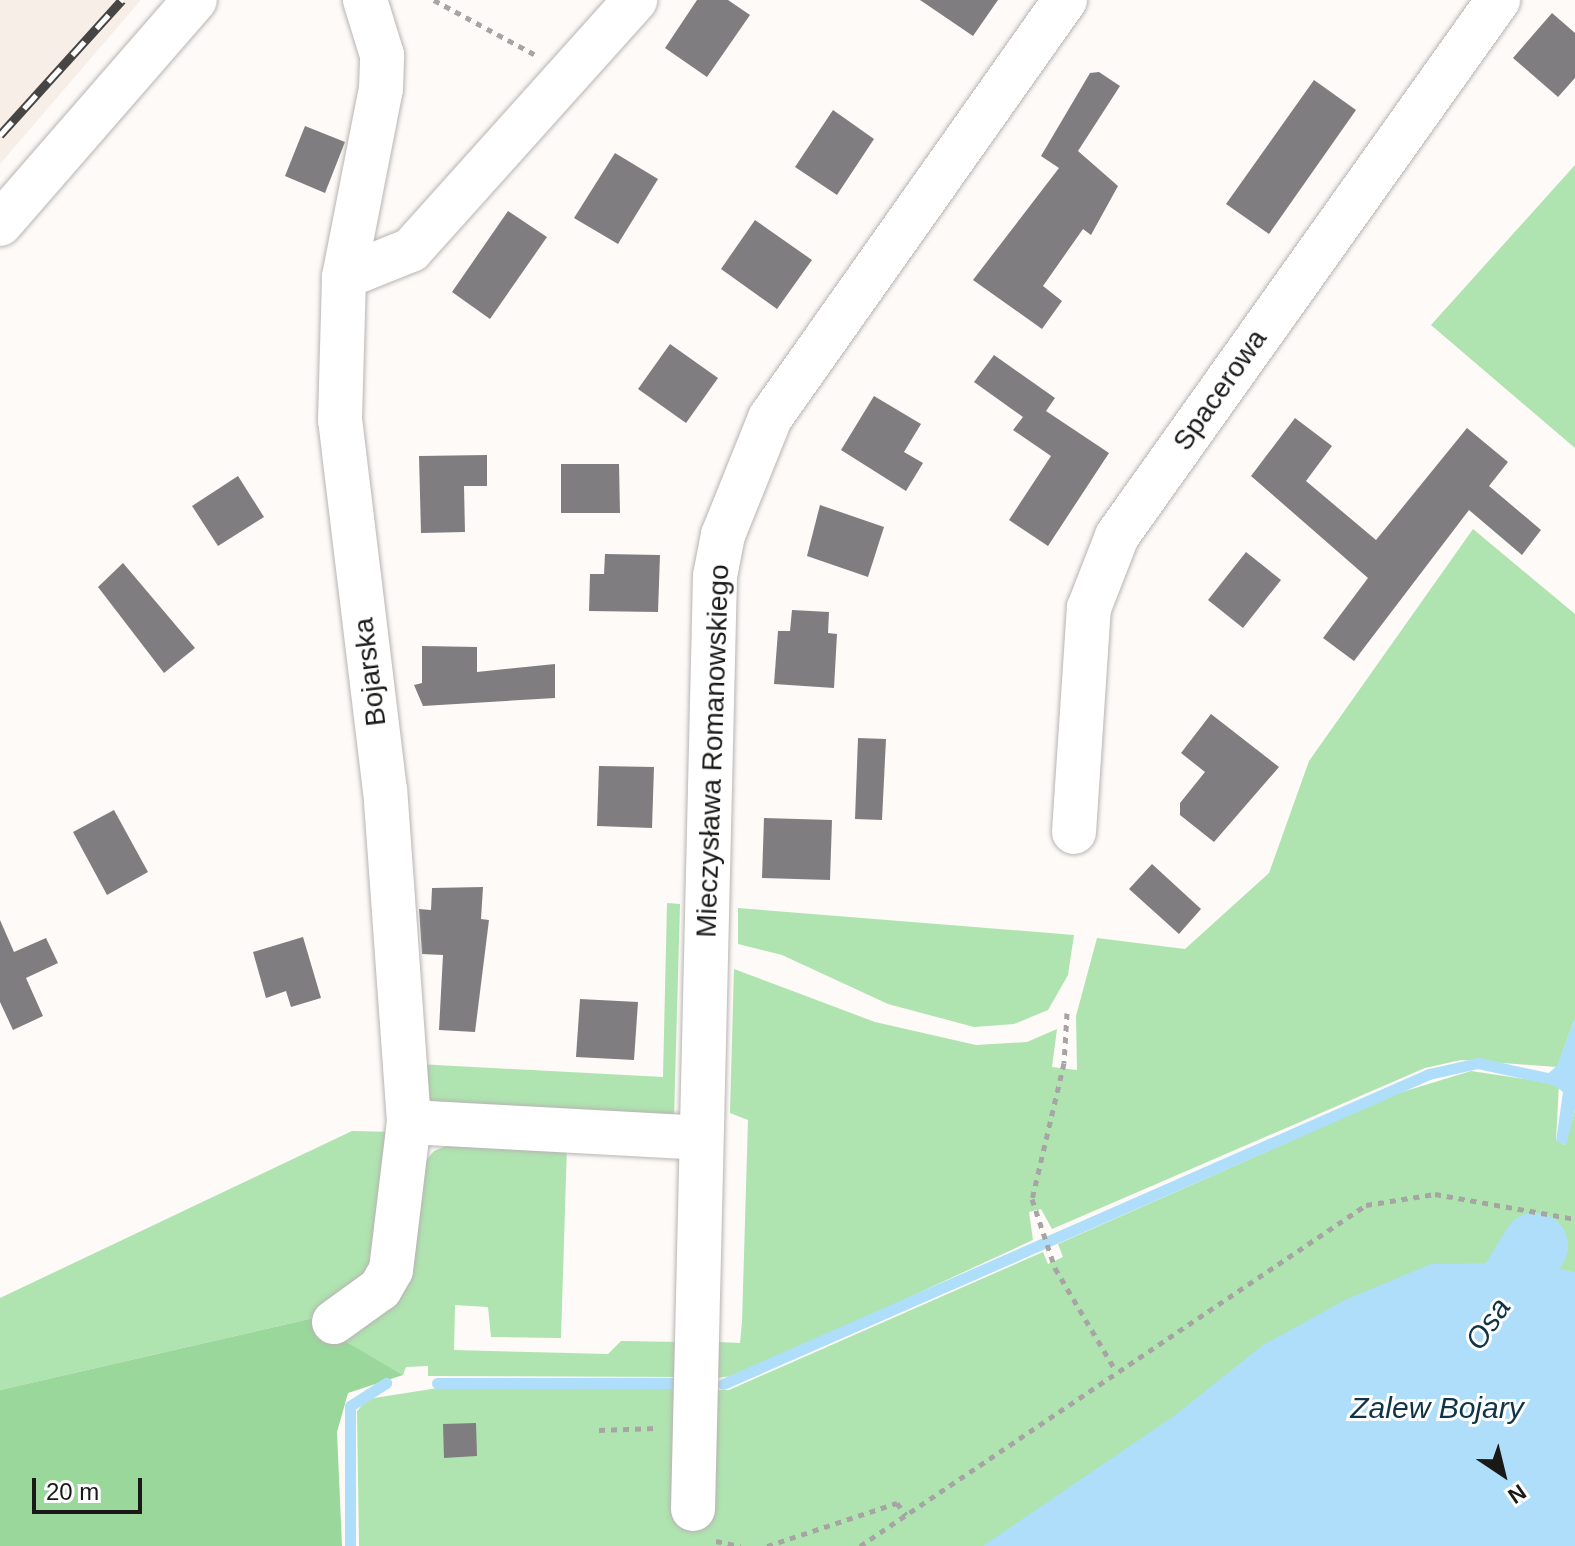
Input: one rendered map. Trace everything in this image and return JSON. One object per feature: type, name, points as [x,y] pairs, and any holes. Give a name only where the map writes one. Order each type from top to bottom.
[{"type":"street","points":[[0,224],[195,0]]},
{"type":"street","name":"Bojarska","points":[[334,1322],[380,1289],[391,1270],[409,1122],[385,791],[340,420],[344,277],[381,89],[382,55],[365,0]]},
{"type":"street","points":[[344,277],[411,250],[635,0]]},
{"type":"street","name":"Mieczysława Romanowskiego","points":[[704,1525],[697,1428],[715,576],[731,508],[770,418],[1065,0]]},
{"type":"street","name":"Spacerowa","points":[[1074,832],[1087,622],[1117,536],[1498,0]]},
{"type":"street","points":[[409,1122],[701,1138]]},
{"type":"path","points":[[434,0],[570,73]]},
{"type":"path","points":[[1067,1013],[1064,1063],[1032,1199],[1038,1227],[1055,1268],[1116,1371]]},
{"type":"path","points":[[860,1546],[1334,1222],[1386,1198],[1435,1194],[1575,1219]]},
{"type":"path","points":[[599,1430],[697,1428]]},
{"type":"path","points":[[767,1546],[897,1503],[906,1515]]},
{"type":"path","points":[[704,1525],[740,1546]]},
{"type":"shaded area","points":[[0,0],[141,0],[0,164]]},
{"type":"green space","points":[[1575,165],[1575,448],[1431,325]]},
{"type":"green space","points":[[1473,529],[1575,614],[1575,1018],[1557,1067],[1461,1060],[1425,1068],[1052,1229],[1041,1209],[1029,1212],[1033,1240],[741,1375],[716,1378],[718,1342],[740,1343],[742,1322],[748,1120],[730,1113],[734,969],[875,1022],[976,1045],[1027,1042],[1057,1029],[1052,1067],[1077,1070],[1076,1016],[1097,938],[1185,949],[1269,873],[1309,761]]},
{"type":"green space","points":[[667,903],[680,904],[674,1117],[456,1110],[422,1099],[418,1064],[663,1077]]},
{"type":"green space","points":[[738,908],[1074,935],[1068,975],[1048,1010],[1014,1024],[974,1027],[888,1004],[782,955],[738,944]]},
{"type":"green space","points":[[1471,1071],[1559,1084],[1556,1140],[1565,1145],[1575,1110],[1575,1546],[359,1546],[357,1411],[368,1399],[438,1388],[678,1389],[679,1377],[428,1376],[428,1366],[406,1367],[403,1375],[330,1333],[348,1326],[415,1173],[434,1151],[474,1134],[567,1144],[561,1338],[491,1337],[488,1307],[455,1305],[454,1350],[608,1354],[621,1341],[680,1342],[687,1390],[729,1390],[1043,1252],[1048,1264],[1063,1257],[1058,1244],[1399,1093]]},
{"type":"green space","points":[[352,1131],[396,1132],[378,1275],[322,1316],[0,1390],[0,1298]]},
{"type":"green space","points":[[322,1316],[331,1333],[403,1375],[348,1393],[337,1432],[342,1546],[0,1546],[0,1390]]},
{"type":"water","points":[[1575,1018],[1575,1110],[1566,1145],[1556,1141],[1563,1092],[1544,1077],[1557,1066]]},
{"type":"water","name":"Zalew Bojary","points":[[1530,1263],[1575,1272],[1575,1546],[983,1546],[1174,1416],[1263,1345],[1345,1300],[1431,1264]]},
{"type":"building","points":[[697,0],[728,0],[750,15],[707,77],[665,48]]},
{"type":"building","points":[[920,0],[998,0],[973,36]]},
{"type":"building","points":[[1552,13],[1575,33],[1575,78],[1558,97],[1513,58]]},
{"type":"building","points":[[1099,72],[1120,86],[1078,151],[1118,186],[1091,235],[1083,229],[1043,286],[1062,301],[1042,329],[973,280],[1059,168],[1041,156],[1090,73]]},
{"type":"building","points":[[1314,80],[1356,110],[1269,234],[1226,204]]},
{"type":"building","points":[[833,110],[874,139],[837,195],[795,167]]},
{"type":"building","points":[[305,126],[345,142],[325,193],[285,176]]},
{"type":"building","points":[[615,153],[658,179],[618,244],[574,218]]},
{"type":"building","points":[[508,211],[547,237],[490,319],[452,292]]},
{"type":"building","points":[[755,220],[812,260],[777,309],[721,269]]},
{"type":"building","points":[[670,344],[718,378],[686,423],[638,389]]},
{"type":"building","points":[[994,355],[1055,398],[1046,411],[1109,453],[1048,546],[1009,520],[1051,456],[1013,430],[1023,417],[974,382]]},
{"type":"building","points":[[874,396],[921,424],[904,452],[923,463],[906,491],[841,450]]},
{"type":"building","points":[[1295,418],[1332,446],[1306,481],[1376,540],[1467,428],[1508,462],[1489,486],[1541,530],[1522,555],[1469,510],[1354,661],[1323,638],[1368,578],[1251,476]]},
{"type":"building","points":[[487,455],[487,486],[464,486],[465,532],[421,533],[419,456]]},
{"type":"building","points":[[561,464],[619,464],[620,513],[561,513]]},
{"type":"building","points":[[238,476],[264,517],[218,546],[192,506]]},
{"type":"building","points":[[820,505],[884,527],[868,577],[807,556]]},
{"type":"building","points":[[1246,552],[1281,580],[1243,628],[1208,600]]},
{"type":"building","points":[[605,554],[660,555],[658,612],[589,611],[590,574],[604,574]]},
{"type":"building","points":[[123,563],[195,648],[164,673],[98,587]]},
{"type":"building","points":[[792,610],[829,612],[828,633],[837,634],[834,688],[774,684],[778,631],[790,631]]},
{"type":"building","points":[[422,646],[477,647],[477,672],[555,664],[555,698],[423,706],[414,685],[422,683]]},
{"type":"building","points":[[1211,714],[1279,767],[1214,842],[1180,815],[1180,803],[1205,772],[1181,753]]},
{"type":"building","points":[[858,738],[886,739],[882,820],[855,819]]},
{"type":"building","points":[[599,766],[654,767],[652,828],[597,826]]},
{"type":"building","points":[[114,810],[148,872],[107,895],[73,832]]},
{"type":"building","points":[[764,818],[832,820],[830,880],[762,878]]},
{"type":"building","points":[[1152,864],[1201,909],[1179,934],[1129,889]]},
{"type":"building","points":[[483,887],[481,919],[489,920],[475,1032],[439,1030],[443,955],[422,954],[419,909],[431,910],[432,888]]},
{"type":"building","points":[[0,920],[14,952],[46,938],[58,963],[26,978],[43,1016],[13,1030],[0,1002]]},
{"type":"building","points":[[303,937],[321,998],[291,1007],[286,991],[266,998],[253,952]]},
{"type":"building","points":[[580,999],[638,1002],[634,1060],[576,1057]]},
{"type":"building","points":[[476,1423],[477,1456],[444,1458],[443,1424]]},
{"type":"waterway","points":[[723,1384],[1429,1074],[1478,1063],[1575,1084]]},
{"type":"waterway","name":"Osa","points":[[1479,1338],[1535,1246]]},
{"type":"waterway","points":[[350,1546],[350,1406],[386,1383]]},
{"type":"waterway","points":[[437,1383],[674,1383]]},
{"type":"railway","points":[[0,135],[122,0]]}]
